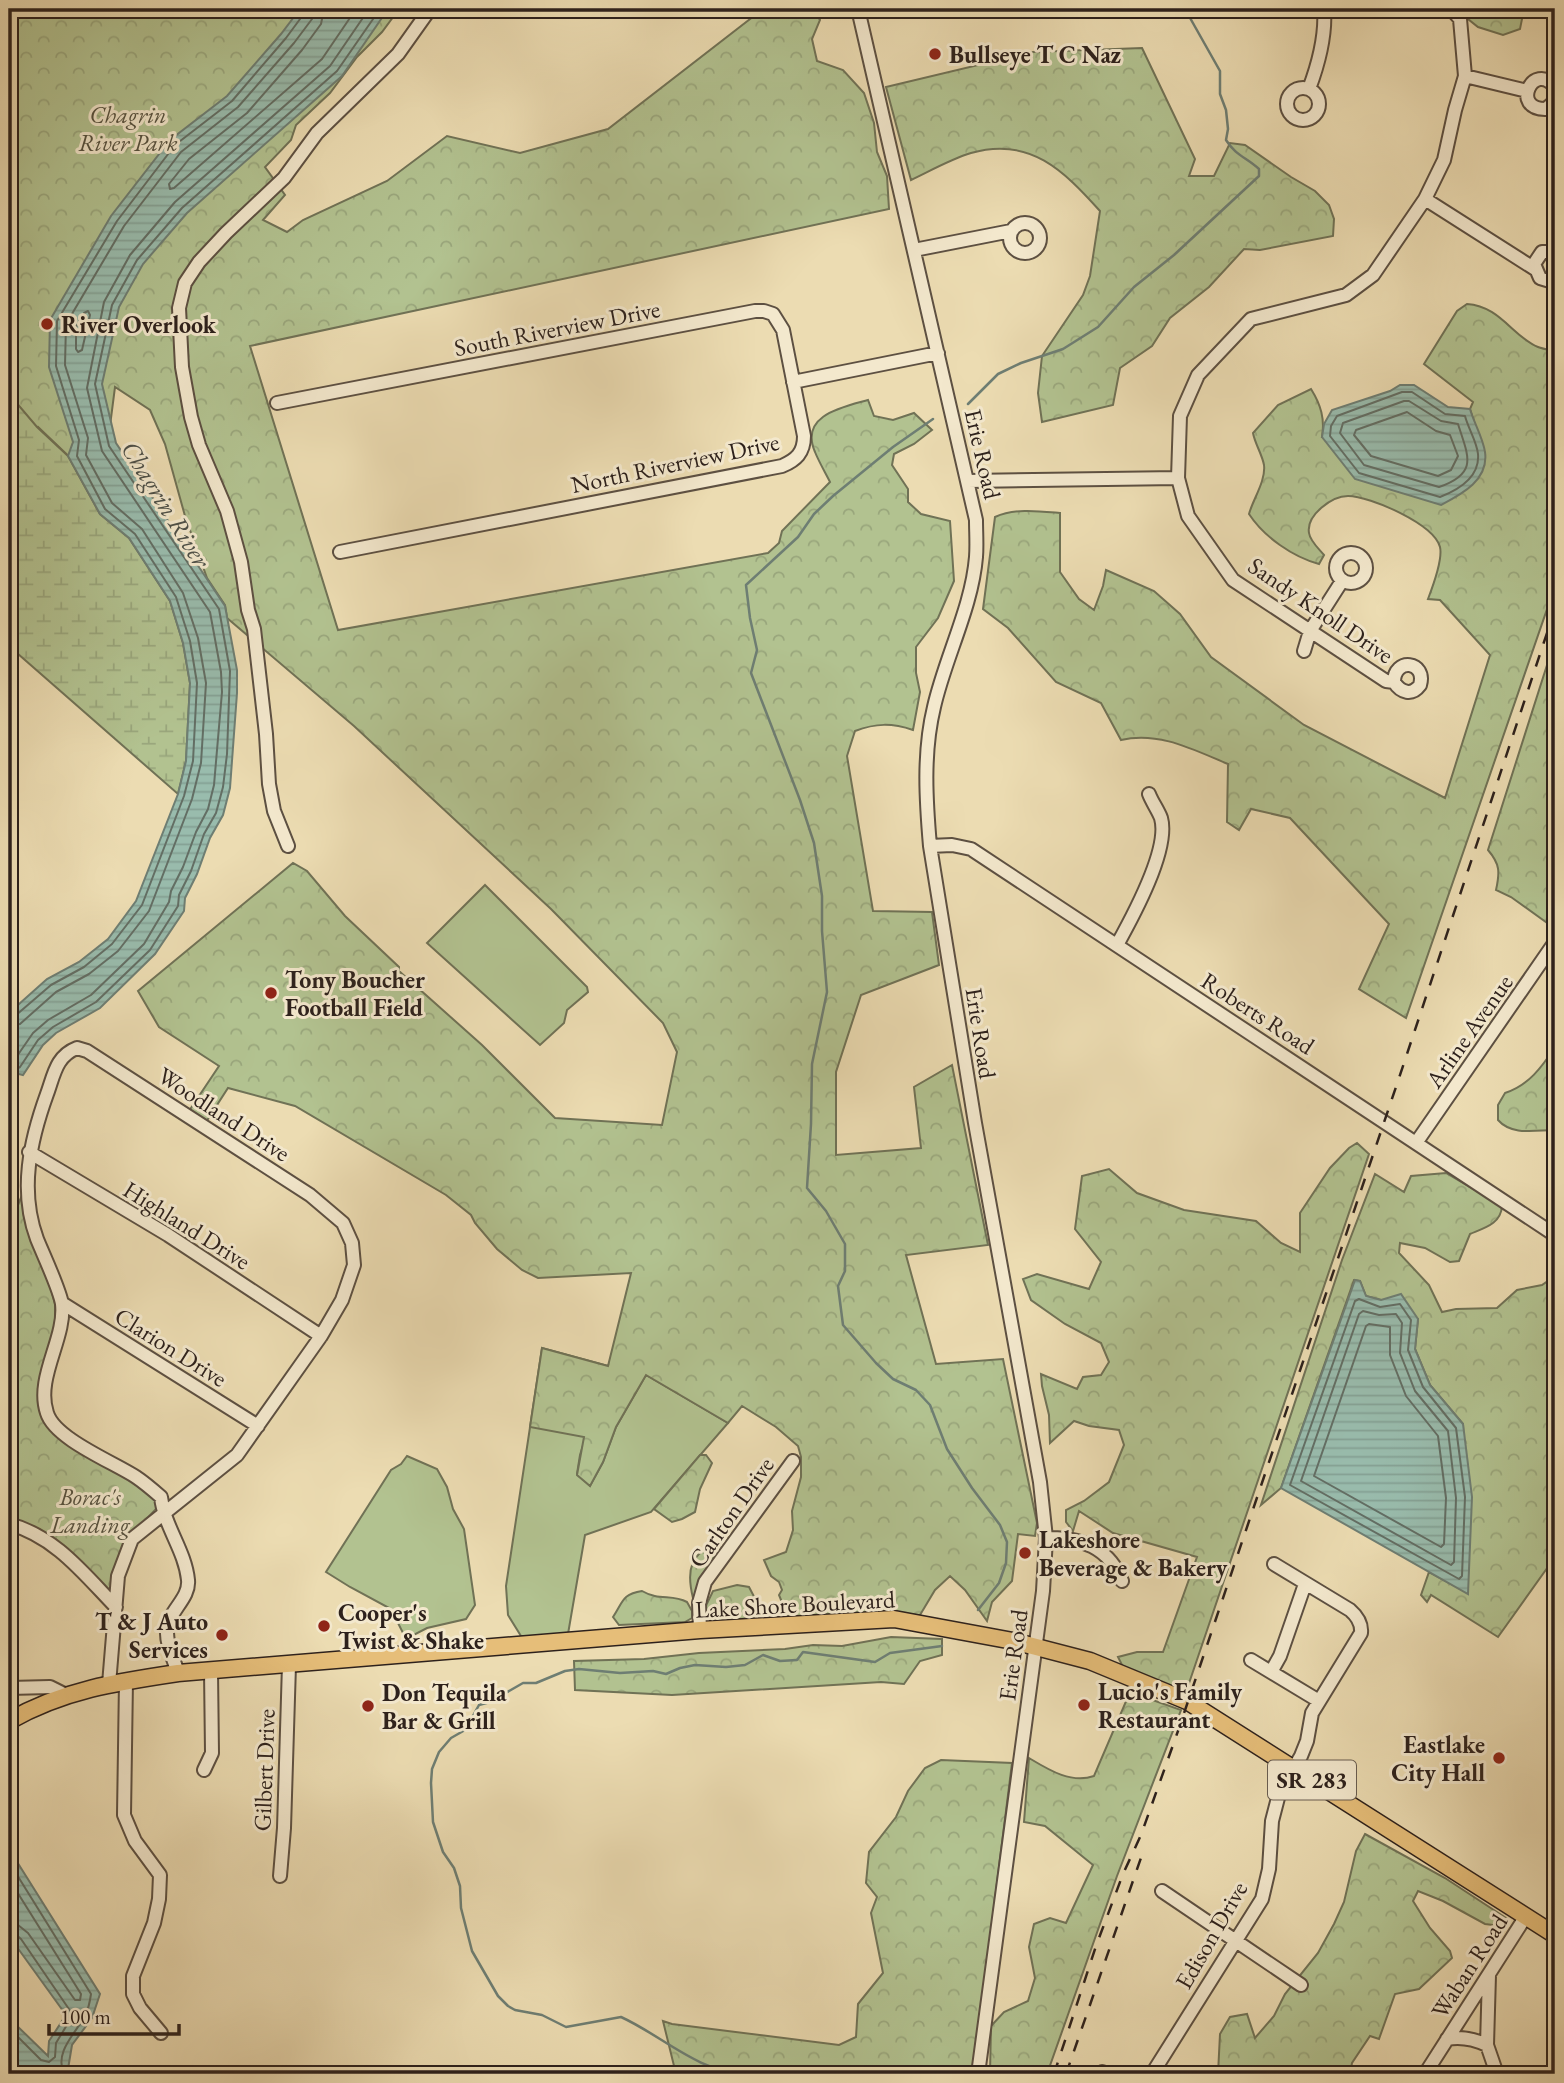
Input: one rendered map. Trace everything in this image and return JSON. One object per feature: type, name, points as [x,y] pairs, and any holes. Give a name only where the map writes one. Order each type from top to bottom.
[{"type":"main road","name":"Lake Shore Boulevard","points":[[9,1721],[64,1695],[109,1684],[178,1673],[700,1630],[894,1619],[1035,1647],[1090,1661],[1187,1701],[1555,1935]]},
{"type":"street","points":[[288,846],[274,811],[269,784],[254,629],[248,610],[241,562],[227,511],[199,445],[191,417],[182,368],[179,307],[185,283],[199,262],[284,178],[317,133],[398,54],[430,9]]},
{"type":"street","name":"Erie Road","points":[[858,9],[976,520],[976,558],[968,597],[944,665],[933,710],[926,769],[930,846],[975,1123],[1040,1482],[1046,1538],[1043,1591],[978,2074]]},
{"type":"street","points":[[1309,89],[1318,59],[1325,21],[1324,9]]},
{"type":"street","name":"Sandy Knoll Drive","points":[[1394,682],[1387,681],[1233,580],[1188,516],[1178,478],[1180,416],[1198,374],[1251,319],[1346,295],[1373,275],[1425,199],[1444,160],[1465,76],[1460,19],[1451,9]]},
{"type":"street","points":[[1465,76],[1527,92]]},
{"type":"street","points":[[1555,87],[1550,81],[1541,79],[1532,83],[1527,92],[1529,101],[1536,108],[1546,109],[1555,101]]},
{"type":"street","points":[[1425,199],[1535,269],[1544,280],[1555,280]]},
{"type":"street","points":[[914,250],[1011,231]]},
{"type":"street","points":[[1535,269],[1538,255],[1547,251],[1555,252]]},
{"type":"street","name":"South Riverview Drive","points":[[277,403],[755,311],[773,314],[779,321],[793,382]]},
{"type":"street","points":[[793,382],[938,353]]},
{"type":"street","name":"North Riverview Drive","points":[[341,552],[782,466],[793,461],[804,446],[793,382]]},
{"type":"street","points":[[968,481],[1178,478]]},
{"type":"street","points":[[1304,652],[1310,631],[1342,581]]},
{"type":"street","points":[[1117,945],[1150,880],[1161,841],[1162,820],[1149,794]]},
{"type":"street","name":"Roberts Road","points":[[930,846],[952,845],[971,849],[1555,1235]]},
{"type":"street","name":"Arline Avenue","points":[[1416,1143],[1555,942]]},
{"type":"street","name":"Woodland Drive","points":[[29,1152],[37,1120],[60,1058],[77,1048],[87,1051],[310,1195],[343,1223],[352,1243],[354,1265],[342,1300],[321,1336]]},
{"type":"street","points":[[29,1152],[27,1186],[33,1229],[62,1303],[60,1325],[45,1385],[46,1413],[55,1428],[138,1478],[161,1497],[162,1513],[181,1555],[188,1584],[184,1596],[172,1614],[167,1632],[178,1673]]},
{"type":"street","name":"Highland Drive","points":[[29,1152],[168,1235],[321,1336]]},
{"type":"street","name":"Clarion Drive","points":[[62,1303],[258,1426]]},
{"type":"street","points":[[109,1684],[118,1576],[132,1539],[237,1455],[321,1336]]},
{"type":"street","name":"Carlton Drive","points":[[700,1630],[699,1603],[705,1582],[793,1461]]},
{"type":"street","points":[[9,1524],[32,1532],[58,1547],[116,1607]]},
{"type":"street","points":[[1046,1538],[1059,1538],[1093,1546],[1108,1556],[1122,1581]]},
{"type":"street","points":[[1270,1672],[1280,1656],[1305,1584],[1274,1564]]},
{"type":"street","name":"Edison Drive","points":[[1152,2074],[1262,1899],[1269,1869],[1272,1821],[1279,1794],[1307,1741],[1312,1713],[1355,1645],[1361,1627],[1350,1609],[1305,1584]]},
{"type":"street","points":[[1251,1660],[1319,1701]]},
{"type":"street","name":"Gilbert Drive","points":[[280,1876],[289,1665]]},
{"type":"street","points":[[204,1770],[212,1753],[211,1671]]},
{"type":"street","points":[[126,1681],[124,1815],[135,1841],[160,1875],[156,1911],[133,1976],[133,1994],[160,2034]]},
{"type":"street","points":[[9,1688],[50,1687],[64,1695]]},
{"type":"street","points":[[1162,1891],[1301,1985]]},
{"type":"street","name":"Waban Road","points":[[1425,2074],[1526,1916]]},
{"type":"street","points":[[1489,1974],[1487,2045],[1497,2074]]},
{"type":"street","name":"Waban Road","points":[[1447,2039],[1461,2037],[1478,2040],[1487,2045]]},
{"type":"green space","name":"Chagrin River Park","points":[[9,9],[399,9],[330,93],[296,125],[291,140],[265,167],[285,195],[263,220],[287,232],[303,220],[387,181],[447,136],[520,153],[608,129],[763,9],[812,9],[820,20],[812,39],[817,61],[843,70],[864,93],[874,123],[877,152],[887,176],[889,209],[250,346],[338,630],[768,553],[779,543],[782,531],[830,482],[812,439],[813,429],[826,415],[868,400],[874,416],[893,420],[914,413],[932,430],[914,444],[894,454],[892,465],[908,489],[908,502],[921,514],[950,521],[954,581],[938,618],[916,647],[916,673],[920,692],[913,730],[884,725],[855,731],[847,756],[873,911],[932,912],[939,965],[861,995],[836,1072],[836,1155],[921,1148],[914,1087],[952,1065],[988,1245],[906,1255],[936,1364],[1003,1359],[1037,1523],[1035,1536],[1018,1534],[1012,1581],[992,1602],[987,1621],[965,1590],[950,1576],[935,1590],[920,1615],[852,1614],[809,1619],[788,1617],[779,1595],[782,1590],[779,1582],[771,1576],[764,1560],[786,1552],[793,1530],[792,1511],[801,1477],[801,1457],[798,1446],[776,1427],[742,1406],[728,1423],[646,1375],[616,1427],[603,1462],[590,1486],[577,1475],[584,1437],[530,1427],[542,1348],[608,1366],[631,1273],[538,1278],[522,1270],[497,1249],[471,1215],[446,1195],[295,1106],[228,1088],[206,1122],[189,1111],[219,1066],[159,1027],[138,991],[293,863],[307,871],[345,916],[399,967],[399,971],[482,1045],[555,1118],[662,1125],[677,1052],[663,1023],[551,909],[354,726],[227,618],[225,605],[207,578],[185,516],[165,444],[150,410],[115,387],[102,488],[38,427],[9,457]]},
{"type":"green space","points":[[1470,9],[1524,9],[1520,29],[1503,35],[1478,27],[1468,19]]},
{"type":"green space","points":[[1142,48],[1195,159],[1189,176],[1214,176],[1230,143],[1245,145],[1315,191],[1329,205],[1334,219],[1333,236],[1260,250],[1244,249],[1209,287],[1170,318],[1152,346],[1120,368],[1113,405],[1042,422],[1038,393],[1042,356],[1083,295],[1090,276],[1100,211],[1059,171],[1028,153],[1011,149],[971,153],[911,180],[886,87],[1033,52]]},
{"type":"green space","points":[[1467,304],[1488,310],[1529,342],[1555,351],[1555,586],[1406,1018],[1359,989],[1389,924],[1290,818],[1251,809],[1239,830],[1227,822],[1228,764],[1163,740],[1121,740],[1101,703],[1056,682],[1008,628],[983,609],[995,517],[1019,511],[1060,513],[1060,572],[1079,599],[1094,610],[1106,570],[1154,591],[1180,614],[1211,657],[1304,725],[1445,798],[1490,655],[1440,600],[1428,599],[1440,559],[1440,547],[1435,538],[1414,521],[1385,506],[1358,497],[1342,497],[1321,508],[1309,526],[1311,539],[1324,555],[1319,564],[1280,545],[1263,531],[1249,514],[1264,471],[1253,433],[1278,405],[1311,389],[1321,412],[1322,437],[1476,428],[1470,409],[1473,402],[1424,364],[1457,311]]},
{"type":"green space","points":[[9,394],[37,427],[68,456],[100,514],[129,538],[170,601],[183,643],[190,683],[186,761],[178,794],[9,646]]},
{"type":"green space","points":[[1555,640],[1555,867],[1548,878],[1555,888],[1555,921],[1550,925],[1511,897],[1496,890],[1498,868],[1488,850]]},
{"type":"green space","points":[[485,885],[587,987],[588,992],[567,1010],[564,1023],[540,1045],[427,943]]},
{"type":"green space","points":[[1555,1047],[1555,1130],[1525,1131],[1504,1125],[1498,1120],[1498,1105],[1505,1093],[1527,1081]]},
{"type":"green space","points":[[1357,1143],[1369,1154],[1185,1695],[1124,1669],[1118,1657],[1137,1652],[1163,1652],[1197,1557],[1113,1533],[1079,1511],[1073,1531],[1066,1522],[1066,1510],[1084,1501],[1109,1482],[1124,1445],[1119,1430],[1074,1421],[1050,1443],[1049,1415],[1041,1374],[1077,1389],[1083,1377],[1101,1375],[1109,1362],[1101,1343],[1065,1324],[1031,1300],[1023,1279],[1037,1274],[1089,1289],[1101,1262],[1075,1229],[1082,1176],[1109,1169],[1137,1193],[1184,1210],[1256,1221],[1281,1243],[1300,1252],[1300,1213],[1330,1168]]},
{"type":"green space","points":[[1446,1173],[1502,1206],[1495,1221],[1470,1234],[1459,1261],[1450,1262],[1425,1248],[1400,1243],[1399,1253],[1429,1285],[1442,1312],[1497,1308],[1517,1290],[1542,1285],[1555,1276],[1555,1557],[1498,1637],[1431,1595],[1427,1602],[1421,1595],[1429,1572],[1468,1593],[1463,1424],[1430,1385],[1415,1349],[1418,1319],[1381,1300],[1366,1296],[1360,1281],[1354,1280],[1281,1488],[1261,1505],[1342,1260],[1375,1174],[1404,1192],[1411,1176]]},
{"type":"green space","name":"Borac's Landing","points":[[24,1190],[55,1304],[55,1326],[43,1413],[155,1498],[158,1507],[127,1539],[110,1591],[104,1590],[9,1520],[9,1228]]},
{"type":"green space","points":[[542,1348],[608,1366],[580,1455],[577,1474],[590,1486],[603,1462],[616,1427],[646,1375],[728,1423],[651,1512],[585,1535],[568,1634],[541,1637],[521,1636],[508,1615],[506,1586]]},
{"type":"green space","points":[[700,1455],[706,1455],[712,1463],[700,1489],[695,1512],[672,1522],[654,1509]]},
{"type":"green space","points":[[407,1456],[437,1469],[447,1487],[453,1509],[464,1529],[475,1605],[466,1619],[427,1628],[406,1639],[391,1609],[326,1572],[391,1470]]},
{"type":"green space","points":[[719,1542],[721,1551],[697,1600],[693,1598],[691,1588],[692,1564],[702,1551]]},
{"type":"green space","points":[[737,1585],[749,1587],[760,1608],[756,1618],[708,1621],[702,1614],[713,1591]]},
{"type":"green space","points":[[642,1591],[687,1602],[692,1618],[685,1622],[619,1625],[613,1617],[621,1603],[630,1594]]},
{"type":"green space","points":[[891,1637],[942,1639],[942,1655],[920,1661],[904,1684],[881,1682],[672,1695],[575,1690],[574,1661],[644,1659],[813,1645],[842,1646]]},
{"type":"green space","points":[[1130,1692],[1181,1710],[1117,1876],[1047,2074],[990,2074],[991,2026],[1004,2012],[1028,2001],[1035,1978],[1029,1947],[1034,1924],[1050,1918],[1066,1923],[1093,1865],[1045,1826],[1024,1822],[1029,1758],[1069,1777],[1094,1776]]},
{"type":"green space","points":[[941,1760],[1012,1763],[973,2074],[676,2074],[663,2021],[839,2045],[856,2037],[858,2004],[883,1973],[871,1913],[877,1897],[866,1883],[869,1852],[896,1817],[908,1791],[925,1768]]},
{"type":"green space","points":[[1365,1834],[1445,1878],[1506,1918],[1501,1926],[1485,1924],[1418,1891],[1413,1901],[1430,1928],[1450,1951],[1452,1958],[1419,1989],[1395,1994],[1379,2039],[1370,2036],[1352,2063],[1350,2074],[1218,2074],[1220,2034],[1230,2017],[1247,2014],[1255,2038],[1274,2016],[1285,1994],[1318,1953],[1344,1902],[1356,1851]]},
{"type":"water","points":[[300,9],[388,9],[342,76],[187,213],[143,264],[119,307],[102,384],[116,443],[225,606],[237,670],[237,693],[230,788],[223,815],[210,838],[185,898],[184,911],[155,954],[100,1008],[56,1033],[43,1045],[23,1075],[19,1074],[14,1078],[9,1090],[9,1013],[47,979],[79,962],[108,939],[136,901],[178,794],[186,761],[190,683],[183,643],[170,601],[129,538],[100,514],[68,456],[73,442],[49,367],[50,320],[111,216],[170,140],[227,96]]},
{"type":"water","points":[[1400,385],[1414,385],[1448,407],[1470,409],[1482,441],[1485,452],[1483,471],[1465,491],[1441,505],[1355,479],[1322,437],[1324,424],[1332,410],[1390,391]]},
{"type":"water","points":[[1355,1280],[1360,1281],[1366,1296],[1381,1300],[1401,1294],[1418,1319],[1415,1349],[1430,1385],[1463,1424],[1472,1497],[1468,1594],[1281,1488]]},
{"type":"water","points":[[9,1849],[100,1994],[92,2018],[72,2045],[68,2069],[78,2074],[9,2074],[9,2018],[48,2056],[49,2041],[66,2015],[9,1936]]},
{"type":"waterway","points":[[968,404],[998,374],[1063,349],[1098,327],[1134,287],[1174,255],[1259,176],[1259,169],[1237,153],[1226,140],[1228,129],[1226,110],[1220,94],[1220,71],[1185,9]]},
{"type":"waterway","points":[[933,419],[893,447],[833,496],[814,514],[798,537],[746,585],[757,650],[751,673],[814,843],[822,896],[827,992],[812,1064],[807,1188],[826,1211],[845,1244],[845,1271],[838,1286],[843,1325],[893,1379],[916,1390],[930,1405],[947,1449],[1000,1525],[1007,1542],[1006,1563],[999,1583],[978,1610]]},
{"type":"waterway","points":[[744,2074],[727,2072],[695,2060],[621,2017],[566,2027],[542,2015],[515,2010],[498,1996],[472,1951],[461,1908],[460,1886],[454,1868],[443,1852],[433,1822],[432,1769],[439,1752],[451,1738],[465,1730],[479,1705],[490,1702],[523,1683],[536,1683],[565,1671],[653,1671],[666,1674],[695,1665],[745,1665],[763,1655],[780,1661],[797,1660],[803,1652],[875,1662],[890,1653],[942,1646]]},
{"type":"railway","points":[[1054,2074],[1096,1946],[1141,1835],[1178,1731],[1555,609]]},
{"type":"railway","points":[[1066,2074],[1143,1852]]},
{"type":"place","name":"Bullseye T C Naz","points":[[935,54]]},
{"type":"place","name":"River Overlook","points":[[47,324]]},
{"type":"place","name":"Tony Boucher Football Field","points":[[271,993]]},
{"type":"place","name":"Lakeshore Beverage & Bakery","points":[[1025,1553]]},
{"type":"place","name":"Cooper's Twist & Shake","points":[[324,1626]]},
{"type":"place","name":"T & J Auto Services","points":[[222,1635]]},
{"type":"place","name":"Lucio's Family Restaurant","points":[[1084,1705]]},
{"type":"place","name":"Don Tequila Bar & Grill","points":[[368,1706]]},
{"type":"place","name":"Eastlake City Hall","points":[[1499,1758]]},
{"type":"water label","name":"Chagrin River","points":[[166,504]]}]
